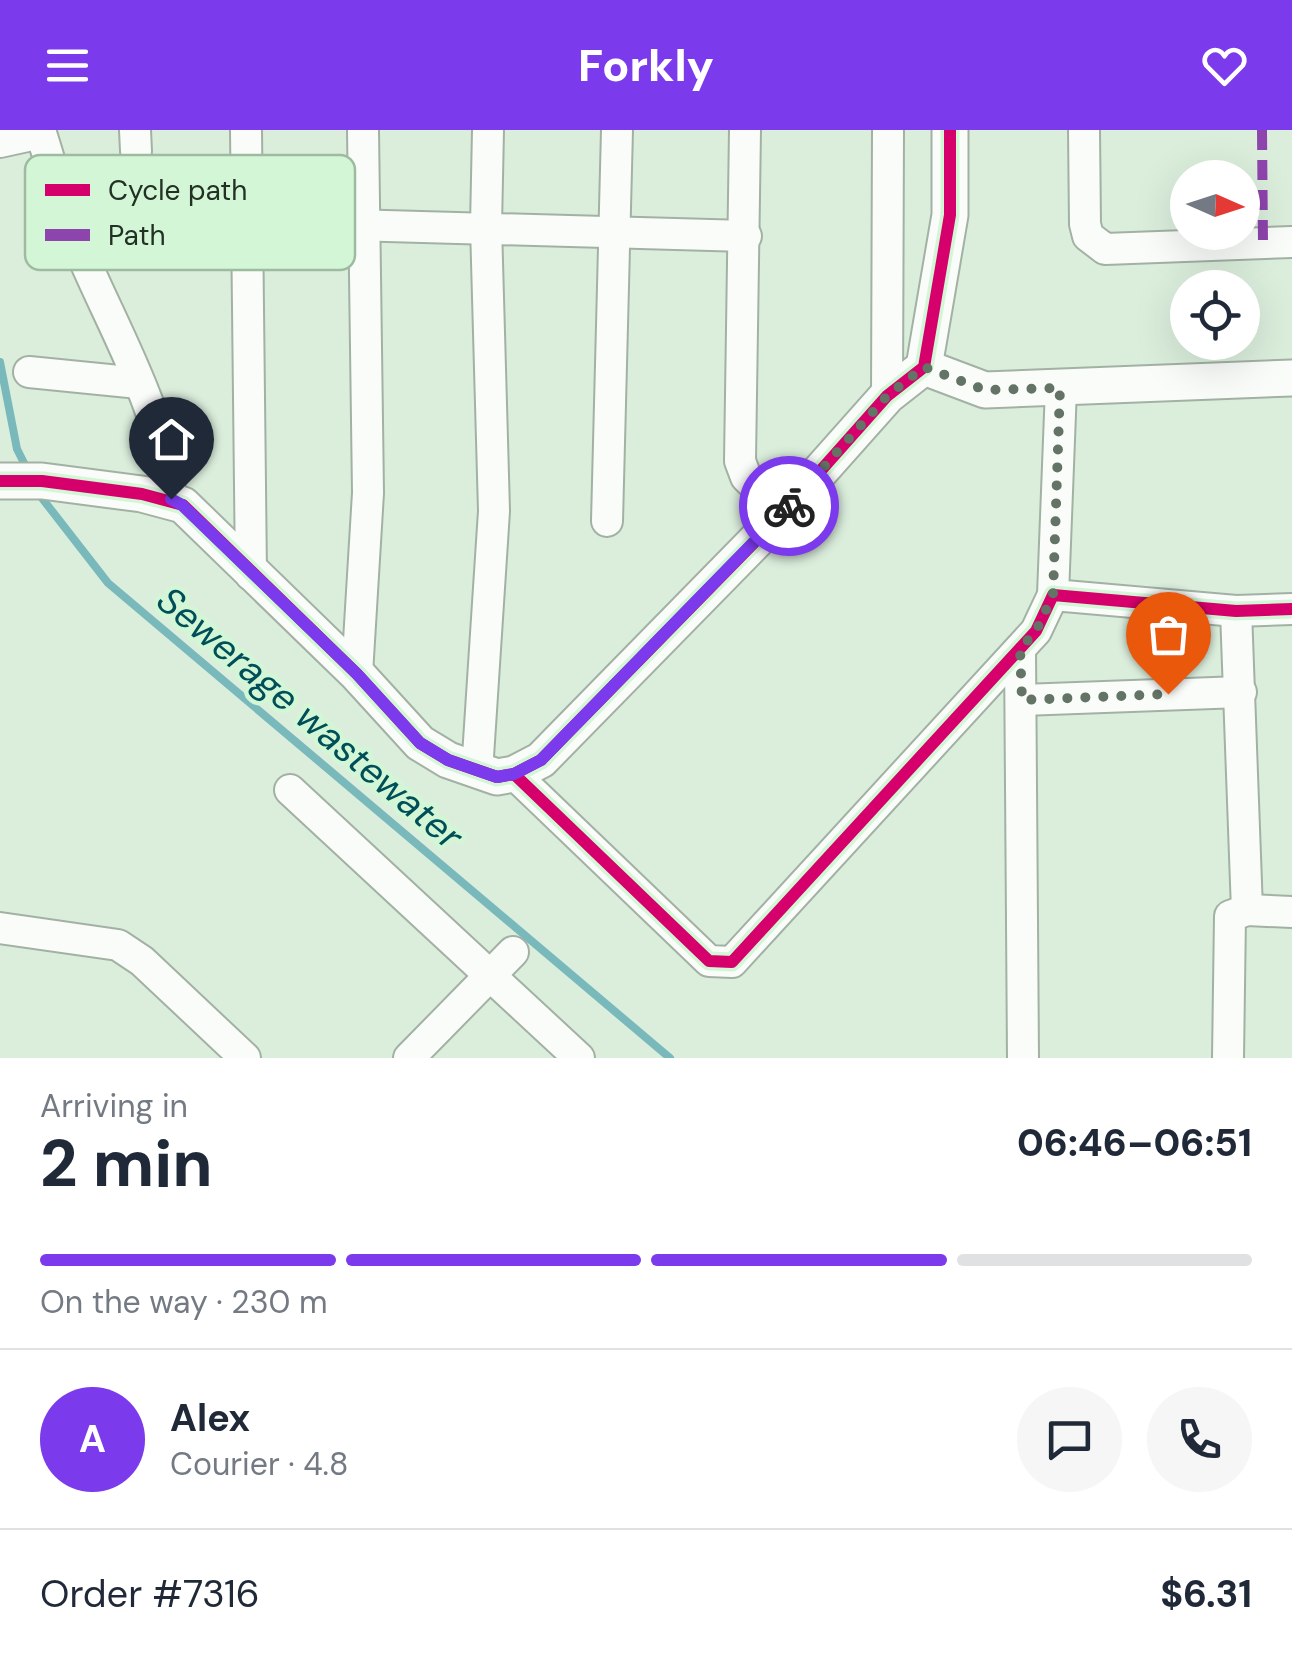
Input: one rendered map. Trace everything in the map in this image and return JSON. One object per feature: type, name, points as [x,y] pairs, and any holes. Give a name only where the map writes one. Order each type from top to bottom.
[{"type":"street","points":[[357,674],[368,493],[363,130]]},
{"type":"street","points":[[477,772],[494,511],[486,226],[488,130]]},
{"type":"street","points":[[607,521],[612,232],[618,130]]},
{"type":"street","points":[[745,130],[740,461],[746,477],[783,513]]},
{"type":"street","points":[[887,396],[888,130]]},
{"type":"street","points":[[21,482],[171,499],[182,505],[357,674],[420,743],[477,772],[497,777],[514,774],[541,760],[783,513],[887,396],[924,367],[950,214],[950,130]]},
{"type":"street","points":[[1084,130],[1085,224],[1095,244],[1105,249],[1292,242]]},
{"type":"street","points":[[0,142],[40,131],[48,155]]},
{"type":"street","points":[[355,225],[746,236]]},
{"type":"street","points":[[89,270],[138,383],[168,467],[171,499]]},
{"type":"street","points":[[247,270],[251,575]]},
{"type":"street","points":[[924,367],[985,390],[1292,378]]},
{"type":"street","points":[[28,372],[138,383]]},
{"type":"street","points":[[514,774],[700,953],[710,961],[732,962],[1036,631],[1053,595],[1060,388]]},
{"type":"street","points":[[1053,595],[1236,611],[1292,610]]},
{"type":"street","points":[[1236,611],[1246,910]]},
{"type":"street","points":[[1020,649],[1023,1058]]},
{"type":"street","points":[[1022,700],[1241,692]]},
{"type":"street","points":[[290,790],[578,1058]]},
{"type":"street","points":[[1228,1058],[1229,919],[1246,910],[1292,912]]},
{"type":"street","points":[[0,928],[118,945],[142,961],[245,1058]]},
{"type":"street","points":[[409,1058],[513,952]]},
{"type":"waterway","name":"Sewerage wastewater","points":[[0,362],[17,449],[28,471]]},
{"type":"waterway","name":"Sewerage wastewater","points":[[38,493],[108,583],[670,1058]]},
{"type":"marked path","points":[[1262,130],[1263,244]]},
{"type":"cycle path","points":[[0,481],[42,481],[142,494],[183,505],[357,674],[420,743],[448,760],[497,777],[514,774],[541,760],[783,513],[887,396],[924,367],[950,215],[950,130]]},
{"type":"cycle path","points":[[514,774],[709,961],[732,962],[1036,631],[1053,595],[1236,611],[1292,609]]},
{"type":"way so far","points":[[789,506],[887,396],[924,367],[985,390],[1060,388],[1053,595],[1047,614],[1020,649],[1022,700],[1168,694]]},
{"type":"route","points":[[171,499],[182,505],[357,674],[420,743],[448,760],[497,777],[514,774],[541,760],[789,506]]}]
